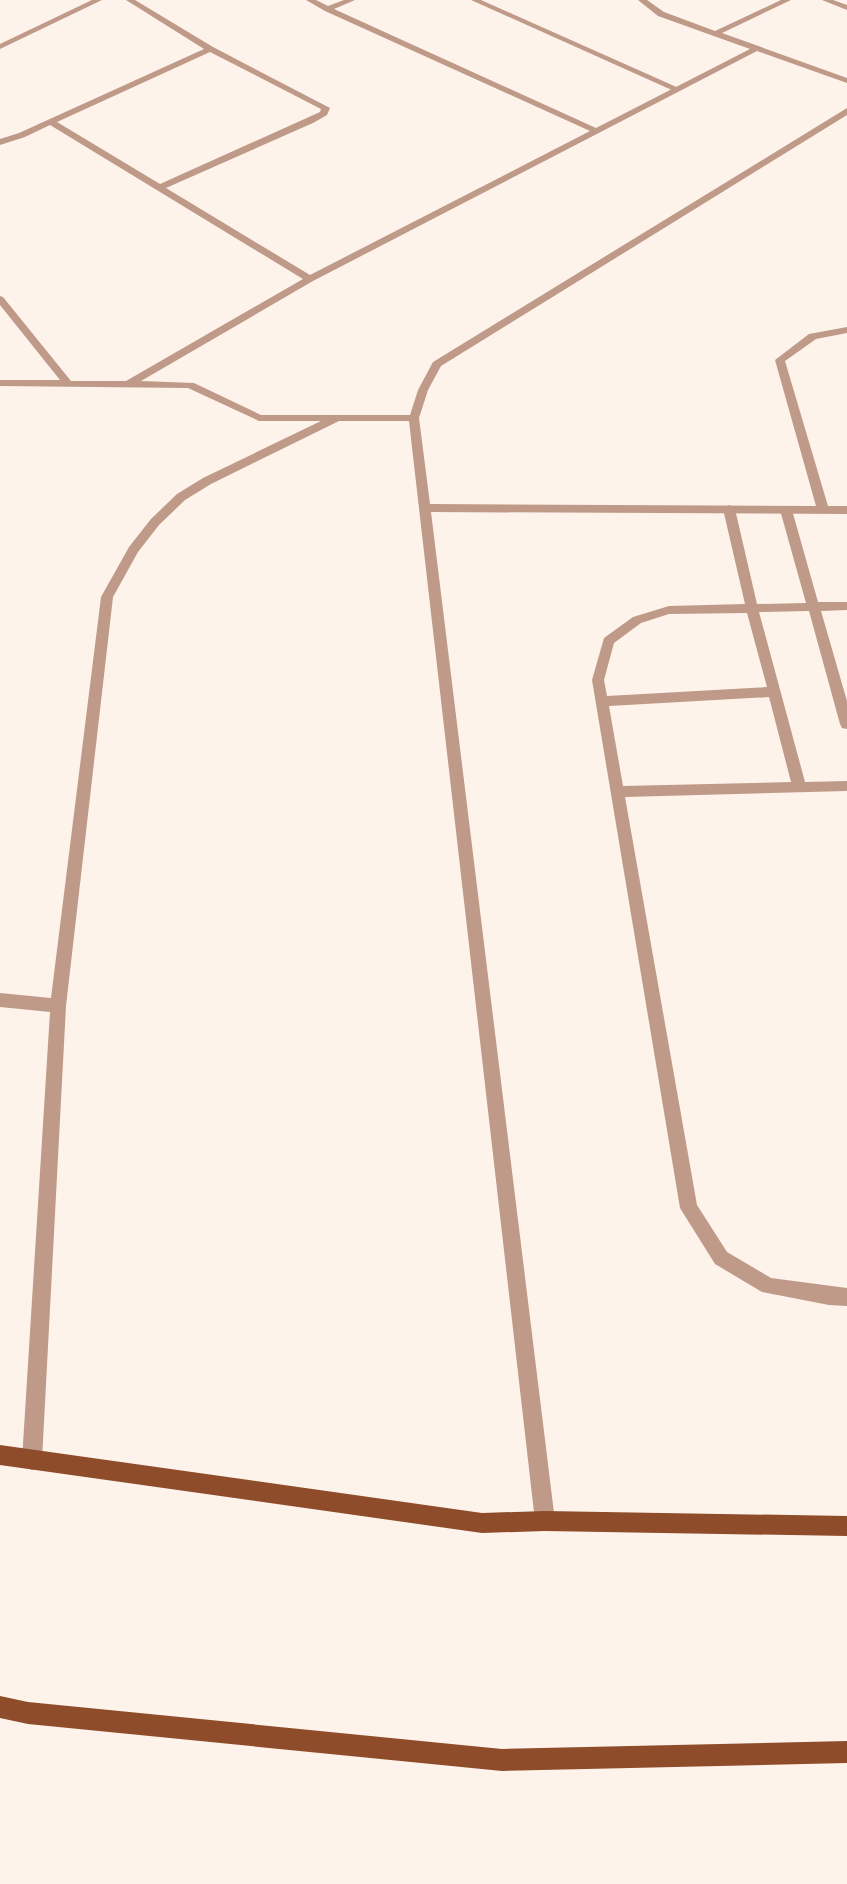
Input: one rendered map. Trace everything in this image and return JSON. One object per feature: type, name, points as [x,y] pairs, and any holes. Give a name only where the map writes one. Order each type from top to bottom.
[{"type":"main road","points":[[0,1455],[482,1524],[545,1521],[847,1526]]},
{"type":"main road","points":[[0,1707],[28,1713],[502,1760],[847,1752]]},
{"type":"street","points":[[0,47],[98,0]]},
{"type":"street","points":[[130,0],[210,49],[326,108],[324,113],[159,188]]},
{"type":"street","points":[[310,0],[596,131]]},
{"type":"street","points":[[328,9],[351,0]]},
{"type":"street","points":[[475,0],[677,89]]},
{"type":"street","points":[[642,0],[661,14],[847,81]]},
{"type":"street","points":[[715,34],[787,0]]},
{"type":"street","points":[[826,0],[847,8]]},
{"type":"street","points":[[129,384],[310,279],[756,48]]},
{"type":"street","points":[[0,142],[22,135],[210,49]]},
{"type":"street","points":[[545,1521],[414,418],[423,390],[437,364],[847,112]]},
{"type":"street","points":[[51,122],[310,279]]},
{"type":"street","points":[[0,299],[68,384]]},
{"type":"street","points":[[823,510],[780,360],[813,336],[847,330]]},
{"type":"street","points":[[0,383],[190,385],[259,418],[414,418]]},
{"type":"street","points":[[32,1460],[58,1006],[107,596],[133,550],[155,522],[181,497],[207,481],[337,418]]},
{"type":"street","points":[[425,508],[847,510]]},
{"type":"street","points":[[729,509],[752,608],[799,786]]},
{"type":"street","points":[[786,510],[814,607],[842,690],[847,724]]},
{"type":"street","points":[[847,606],[669,610],[637,620],[608,641],[598,680],[689,1208],[721,1258],[768,1286],[847,1297]]},
{"type":"street","points":[[602,701],[774,692]]},
{"type":"street","points":[[618,792],[847,786]]},
{"type":"street","points":[[0,1000],[58,1006]]}]
